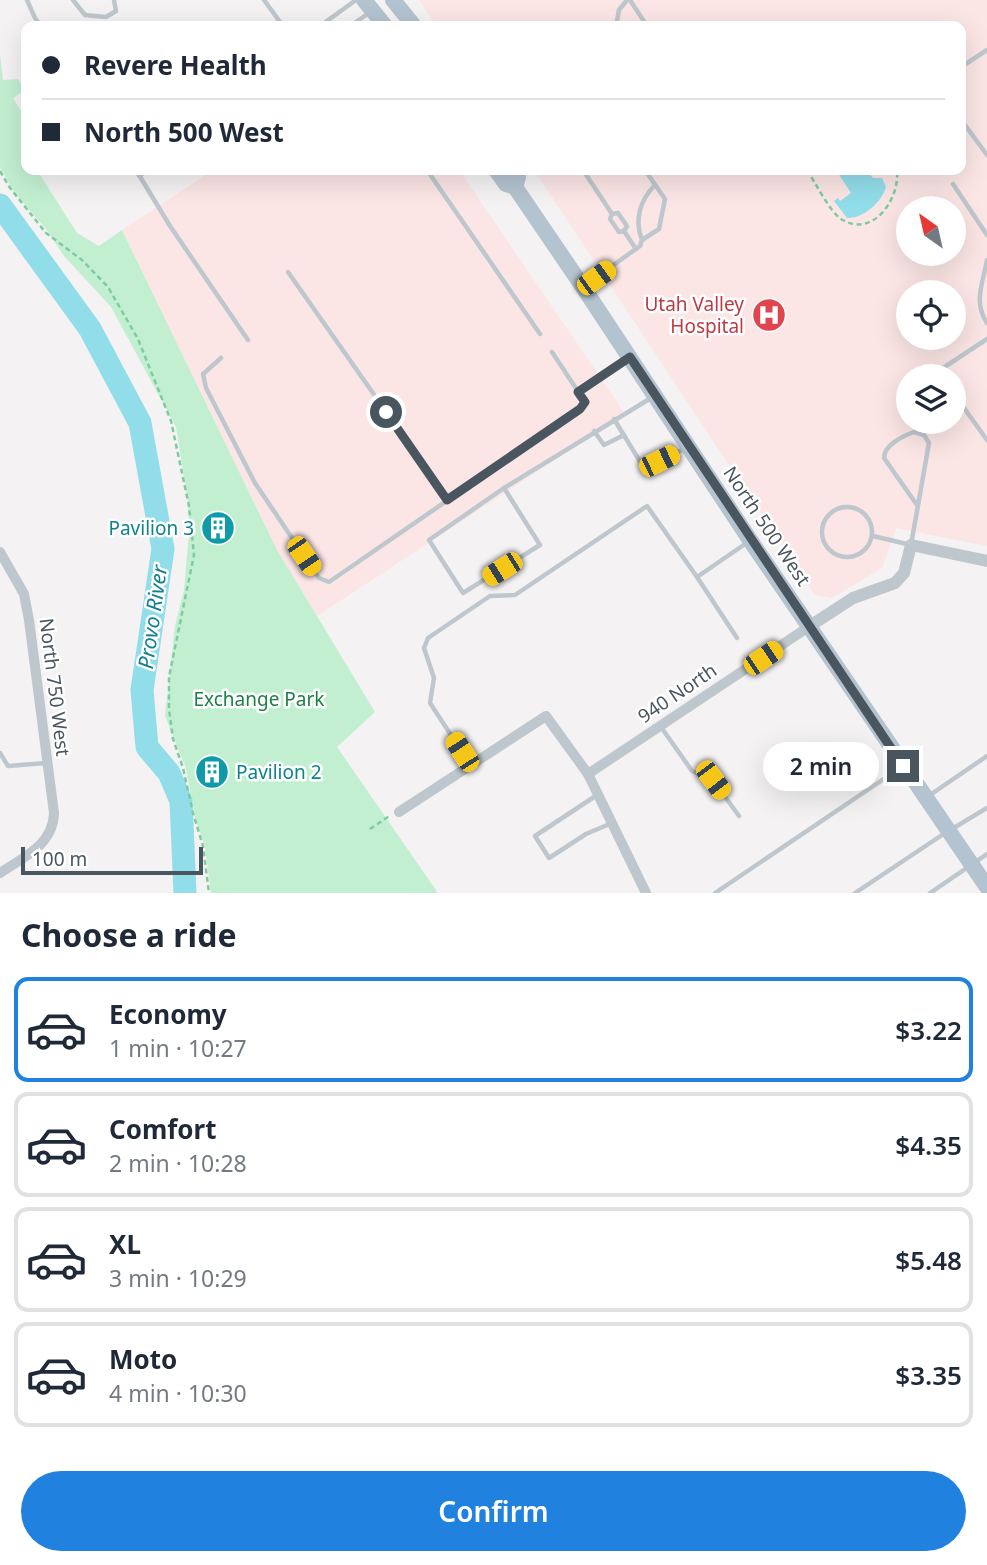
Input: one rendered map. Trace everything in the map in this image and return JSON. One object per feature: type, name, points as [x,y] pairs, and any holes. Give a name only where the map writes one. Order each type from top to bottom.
[{"type":"main road","points":[[393,0],[410,21]]},
{"type":"main road","points":[[368,6],[381,21]]},
{"type":"main road","name":"North 500 West","points":[[500,175],[506,184],[515,187],[750,540],[987,887]]},
{"type":"main road","points":[[515,187],[517,175]]},
{"type":"street","points":[[911,545],[987,561]]},
{"type":"street","name":"940 North","points":[[588,774],[862,593],[895,583],[904,573],[911,545]]},
{"type":"street","name":"North 750 West","points":[[0,552],[24,594],[54,814],[51,833],[43,844],[0,873]]},
{"type":"street","points":[[399,812],[545,716],[588,774],[645,892]]},
{"type":"lane","points":[[27,0],[37,21]]},
{"type":"lane","points":[[73,0],[85,15],[106,17],[116,11],[114,0]]},
{"type":"lane","points":[[264,0],[279,21]]},
{"type":"lane","points":[[327,21],[356,0]]},
{"type":"lane","points":[[617,21],[619,10],[629,0],[644,21]]},
{"type":"lane","points":[[354,21],[368,6]]},
{"type":"lane","points":[[966,64],[987,50]]},
{"type":"lane","points":[[966,126],[987,155]]},
{"type":"lane","points":[[433,175],[540,334]]},
{"type":"lane","points":[[586,175],[612,214],[618,214],[627,226],[624,231],[636,249]]},
{"type":"lane","points":[[642,240],[659,229],[665,199],[648,175]]},
{"type":"lane","points":[[139,176],[248,340]]},
{"type":"lane","points":[[953,184],[987,235]]},
{"type":"lane","points":[[583,287],[640,246],[642,240],[637,226],[644,195],[655,185]]},
{"type":"lane","points":[[987,260],[978,300],[987,323]]},
{"type":"lane","points":[[288,272],[447,500]]},
{"type":"lane","points":[[949,364],[987,339]]},
{"type":"lane","points":[[221,358],[203,374],[205,388],[255,484],[319,578],[329,582],[580,409],[585,402],[552,352]]},
{"type":"lane","points":[[578,392],[630,357]]},
{"type":"lane","points":[[504,488],[540,545],[463,593],[429,540],[504,488],[655,395]]},
{"type":"lane","points":[[966,411],[987,440]]},
{"type":"lane","points":[[614,419],[644,468],[689,447]]},
{"type":"lane","points":[[594,431],[604,445],[624,435]]},
{"type":"lane","points":[[873,536],[911,545],[929,443],[924,435],[914,432],[886,448],[883,454],[917,505]]},
{"type":"lane","points":[[471,765],[430,704],[434,678],[424,648],[428,638],[490,596],[515,595],[647,506],[737,638]]},
{"type":"lane","points":[[854,508],[870,520],[873,536],[869,544],[856,555],[840,556],[822,537],[827,516],[835,510],[854,508]]},
{"type":"lane","points":[[697,577],[750,540]]},
{"type":"lane","points":[[661,727],[692,771],[713,780],[740,816]]},
{"type":"lane","points":[[0,753],[8,766],[47,763]]},
{"type":"lane","points":[[926,798],[987,756]]},
{"type":"lane","points":[[715,893],[903,766]]},
{"type":"lane","points":[[598,795],[535,836],[549,858],[586,834],[612,823]]},
{"type":"lane","points":[[855,893],[987,808]]},
{"type":"lane","points":[[930,893],[987,854]]},
{"type":"path","points":[[0,171],[46,233],[82,260],[108,287],[138,340],[171,421],[189,506],[194,555],[169,677],[169,709],[173,739],[203,846],[209,893]]},
{"type":"path","points":[[810,175],[839,218],[860,225],[871,222],[884,211],[893,197],[896,175]]},
{"type":"path","points":[[370,829],[386,818]]},
{"type":"shaded area","name":"Utah Valley Hospital","points":[[419,0],[987,0],[987,546],[896,528],[882,568],[832,598],[815,595],[537,175],[966,175],[966,21],[434,21]]},
{"type":"shaded area","points":[[205,175],[462,175],[625,414],[317,616],[277,550],[122,230]]},
{"type":"green space","name":"Exchange Park","points":[[0,54],[3,80],[18,79],[21,84],[21,93],[13,98],[21,111],[21,175],[40,175],[77,233],[99,246],[122,230],[277,550],[375,712],[337,747],[438,893],[211,893],[205,847],[196,821],[186,768],[165,716],[175,626],[184,590],[189,531],[188,501],[176,427],[111,307],[64,256],[46,229],[13,191],[0,167]]},
{"type":"water","points":[[839,175],[870,175],[873,178],[882,178],[886,187],[876,204],[865,213],[847,218],[834,201],[838,198],[840,201],[851,193]]},
{"type":"waterway","name":"Provo River","points":[[0,205],[90,329],[140,423],[163,549],[142,690],[147,747],[169,773],[181,801],[185,893]]},
{"type":"place","name":"Utah Valley Hospital","points":[[769,315]]},
{"type":"place","name":"Pavilion 3","points":[[218,528]]},
{"type":"place","name":"Pavilion 2","points":[[212,772]]},
{"type":"route","points":[[386,412],[447,500],[580,409],[585,402],[578,392],[630,357],[903,766]]}]
